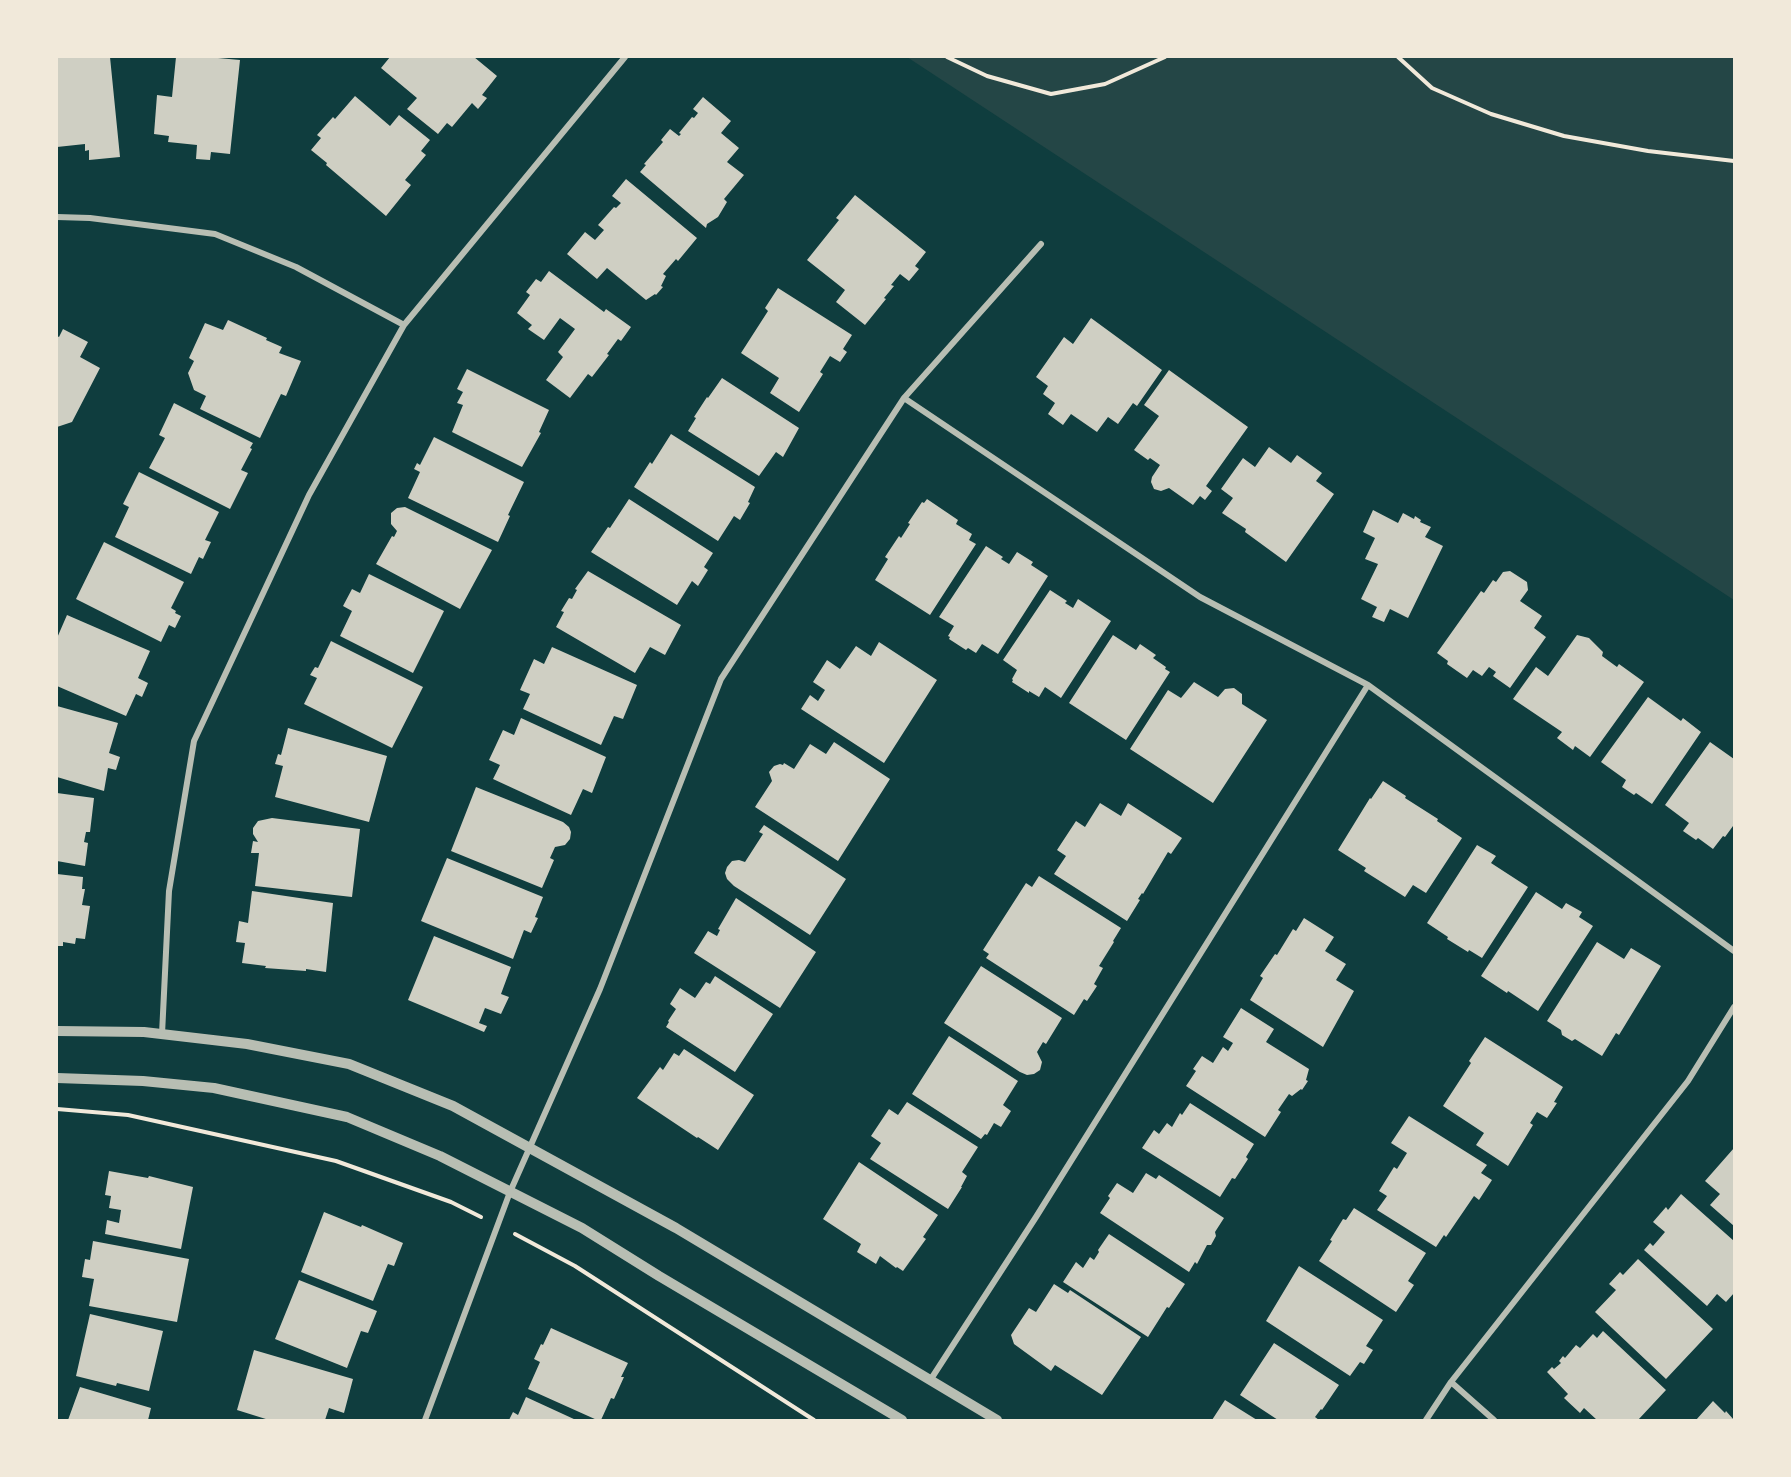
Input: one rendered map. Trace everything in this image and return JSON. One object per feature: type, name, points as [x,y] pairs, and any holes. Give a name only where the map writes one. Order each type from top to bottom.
[{"type":"street","points":[[162,1034],[169,891],[194,741],[309,495],[404,325],[625,57]]},
{"type":"street","points":[[57,217],[90,218],[215,234],[296,267],[404,325]]},
{"type":"street","points":[[425,1420],[510,1192],[600,989],[722,679],[904,398],[1041,244]]},
{"type":"street","points":[[904,398],[1200,597],[1368,685],[1734,951]]},
{"type":"street","points":[[931,1379],[1036,1217],[1368,685]]},
{"type":"street","points":[[1426,1420],[1451,1382],[1688,1081],[1734,1007]]},
{"type":"street","points":[[57,1031],[144,1032],[247,1044],[349,1064],[453,1106],[676,1228],[997,1420]]},
{"type":"street","points":[[57,1078],[143,1081],[214,1088],[347,1117],[440,1156],[582,1228],[902,1420]]},
{"type":"street","points":[[1451,1382],[1494,1420]]},
{"type":"path","points":[[947,57],[987,76],[1051,94],[1105,84],[1165,57]]},
{"type":"path","points":[[1398,57],[1432,88],[1491,114],[1564,136],[1648,151],[1734,161]]},
{"type":"path","points":[[57,1109],[128,1115],[336,1161],[451,1202]]},
{"type":"path","points":[[542,1249],[575,1266],[814,1420]]},
{"type":"shaded area","points":[[907,57],[1734,57],[1734,600]]},
{"type":"building","points":[[110,57],[120,157],[89,160],[89,150],[85,151],[85,144],[57,147],[57,58]]},
{"type":"building","points":[[176,57],[240,60],[230,154],[211,152],[210,160],[196,159],[197,145],[168,142],[169,136],[154,134],[157,95],[172,97]]},
{"type":"building","points":[[390,57],[474,57],[497,76],[482,95],[487,98],[478,109],[472,103],[452,127],[447,123],[438,134],[407,109],[417,98],[381,68]]},
{"type":"building","points":[[355,96],[390,126],[399,115],[430,140],[421,151],[426,155],[405,180],[411,185],[386,216],[311,150],[321,138],[317,135]]},
{"type":"building","points":[[703,97],[731,121],[721,133],[739,148],[727,162],[744,175],[724,199],[727,202],[718,217],[707,224],[706,228],[640,172],[670,129],[679,136],[681,134],[679,133],[698,113],[693,109]]},
{"type":"building","points":[[626,179],[697,238],[678,261],[676,259],[663,274],[666,276],[661,286],[663,287],[656,295],[646,300],[607,268],[597,279],[567,254],[585,232],[595,240],[604,230],[598,225],[614,207],[616,208],[621,203],[612,196]]},
{"type":"building","points":[[855,195],[926,252],[915,266],[919,269],[909,281],[900,274],[891,285],[894,286],[884,298],[886,299],[865,325],[836,302],[845,290],[807,260],[839,220],[836,218]]},
{"type":"building","points":[[549,271],[604,312],[606,309],[631,327],[621,341],[618,339],[592,377],[588,374],[570,398],[546,380],[563,357],[558,352],[575,329],[560,318],[544,340],[528,329],[532,325],[517,313],[530,295],[526,292],[536,279],[541,282]]},
{"type":"building","points":[[778,288],[852,335],[843,349],[847,352],[840,362],[830,356],[820,372],[823,374],[799,412],[770,393],[779,378],[741,353],[768,311],[765,308]]},
{"type":"building","points":[[1091,318],[1162,370],[1137,406],[1133,403],[1118,424],[1108,417],[1097,432],[1071,414],[1063,425],[1048,414],[1055,403],[1043,394],[1048,386],[1036,377],[1064,337],[1073,344]]},
{"type":"building","points":[[228,320],[282,347],[279,353],[301,361],[286,396],[281,394],[260,438],[200,409],[206,396],[194,390],[188,373],[194,361],[189,358],[205,323],[223,330]]},
{"type":"building","points":[[63,329],[88,342],[80,357],[100,368],[72,422],[57,427],[57,336],[59,337]]},
{"type":"building","points":[[467,369],[549,410],[539,432],[541,433],[522,467],[452,432],[463,405],[457,403],[463,392],[457,389]]},
{"type":"building","points":[[1169,370],[1248,427],[1206,486],[1212,491],[1205,500],[1200,496],[1193,505],[1169,488],[1161,491],[1154,489],[1151,482],[1152,477],[1160,465],[1134,450],[1159,416],[1144,405]]},
{"type":"building","points":[[722,378],[799,428],[783,457],[776,452],[759,476],[688,431],[696,418],[694,417]]},
{"type":"building","points":[[174,403],[253,443],[241,470],[248,473],[230,509],[149,468],[165,438],[159,435]]},
{"type":"building","points":[[671,434],[755,487],[748,502],[750,503],[740,520],[734,516],[718,541],[634,487]]},
{"type":"building","points":[[434,437],[524,482],[498,542],[408,498],[420,472],[414,469],[417,463],[420,465]]},
{"type":"building","points":[[1269,447],[1291,463],[1297,455],[1322,473],[1316,481],[1334,494],[1286,562],[1245,532],[1246,529],[1222,513],[1233,498],[1221,489],[1243,458],[1255,467]]},
{"type":"building","points":[[139,472],[219,512],[205,540],[211,542],[203,559],[199,557],[191,574],[115,537],[129,507],[123,504]]},
{"type":"building","points":[[629,499],[713,553],[704,567],[708,570],[698,586],[692,581],[677,605],[591,552]]},
{"type":"building","points":[[927,499],[958,520],[956,524],[972,534],[969,540],[976,544],[930,615],[875,580],[888,559],[885,557],[899,536],[901,538],[922,502],[924,503]]},
{"type":"building","points":[[405,507],[492,550],[460,609],[376,564],[397,531],[391,524],[391,513],[397,508]]},
{"type":"building","points":[[1373,510],[1398,523],[1403,513],[1414,519],[1415,516],[1421,520],[1420,522],[1431,527],[1425,537],[1443,546],[1408,618],[1390,609],[1384,622],[1372,617],[1377,607],[1361,599],[1378,564],[1365,559],[1375,538],[1363,532]]},
{"type":"building","points":[[104,542],[184,582],[171,608],[181,616],[175,628],[169,625],[161,642],[76,599]]},
{"type":"building","points":[[986,546],[1003,557],[1001,559],[1009,564],[1017,552],[1033,562],[1031,565],[1048,576],[998,654],[982,644],[976,653],[968,648],[966,650],[949,639],[948,636],[954,626],[939,617]]},
{"type":"building","points":[[588,571],[681,625],[665,655],[650,647],[635,673],[556,627],[564,612],[561,611],[569,598],[572,599],[577,590],[575,589]]},
{"type":"building","points":[[1510,571],[1527,582],[1528,590],[1520,601],[1542,616],[1534,628],[1546,637],[1510,688],[1493,676],[1496,672],[1489,667],[1482,676],[1473,670],[1467,678],[1447,664],[1448,661],[1437,653],[1481,591],[1484,593],[1493,580],[1496,582],[1503,572]]},
{"type":"building","points":[[369,574],[444,611],[413,673],[340,636],[352,611],[343,606],[352,589],[360,593]]},
{"type":"building","points":[[1050,590],[1067,601],[1065,603],[1073,608],[1078,599],[1111,621],[1061,698],[1045,687],[1039,697],[1012,682],[1017,670],[1003,660]]},
{"type":"building","points":[[67,615],[150,651],[138,678],[148,683],[142,697],[136,694],[126,716],[57,686],[57,638]]},
{"type":"building","points":[[1113,635],[1136,650],[1140,644],[1156,655],[1153,658],[1170,672],[1126,740],[1069,703]]},
{"type":"building","points":[[1577,635],[1589,638],[1603,652],[1602,656],[1617,667],[1619,664],[1644,682],[1590,757],[1575,746],[1573,750],[1557,738],[1562,732],[1513,699],[1536,667],[1548,676]]},
{"type":"building","points":[[331,641],[423,687],[392,748],[304,704],[317,678],[310,675],[315,667],[318,668]]},
{"type":"building","points":[[879,642],[937,680],[884,763],[801,709],[810,695],[818,701],[825,690],[813,682],[827,660],[840,669],[856,646],[871,656]]},
{"type":"building","points":[[552,647],[637,685],[623,719],[614,716],[601,745],[523,709],[530,694],[520,690],[534,659],[544,664]]},
{"type":"building","points":[[1194,682],[1218,697],[1225,689],[1234,688],[1242,694],[1242,704],[1267,720],[1213,803],[1130,749],[1168,690],[1181,698]]},
{"type":"building","points":[[1648,697],[1681,721],[1683,718],[1701,732],[1652,804],[1622,787],[1626,780],[1601,762]]},
{"type":"building","points":[[57,706],[118,723],[109,753],[120,757],[116,770],[108,768],[104,791],[57,777]]},
{"type":"building","points":[[521,718],[606,757],[592,793],[583,789],[571,815],[493,779],[500,765],[489,760],[503,730],[514,735]]},
{"type":"building","points":[[288,728],[387,756],[369,822],[275,797],[283,766],[275,764],[278,754],[281,755]]},
{"type":"building","points":[[834,742],[890,779],[838,861],[755,807],[772,781],[769,772],[774,766],[784,763],[794,769],[810,744],[826,754]]},
{"type":"building","points":[[1710,742],[1734,759],[1734,827],[1713,849],[1683,831],[1689,823],[1665,805]]},
{"type":"building","points":[[1383,781],[1462,838],[1426,893],[1413,885],[1405,897],[1364,871],[1366,868],[1338,850]]},
{"type":"building","points":[[476,787],[563,822],[569,827],[570,839],[565,845],[555,847],[550,858],[554,860],[542,888],[451,851]]},
{"type":"building","points":[[57,793],[94,798],[90,832],[86,832],[84,842],[88,843],[85,866],[57,861]]},
{"type":"building","points":[[1100,803],[1121,816],[1128,803],[1182,838],[1171,854],[1168,852],[1127,921],[1054,874],[1066,856],[1057,850],[1076,821],[1085,827]]},
{"type":"building","points":[[272,818],[360,829],[352,897],[255,886],[259,853],[251,853],[253,841],[258,842],[253,834],[253,828],[258,821]]},
{"type":"building","points":[[764,825],[846,879],[810,935],[734,886],[727,879],[725,873],[727,867],[732,861],[745,862],[763,834],[759,832]]},
{"type":"building","points":[[1477,845],[1496,856],[1491,863],[1528,887],[1482,958],[1447,939],[1448,937],[1427,923]]},
{"type":"building","points":[[447,858],[543,897],[535,917],[538,918],[531,933],[524,930],[513,959],[421,921]]},
{"type":"building","points":[[57,874],[83,877],[82,889],[85,889],[82,905],[90,906],[85,939],[76,938],[75,944],[63,942],[63,946],[57,946]]},
{"type":"building","points":[[1039,876],[1121,928],[1099,966],[1103,968],[1094,984],[1097,986],[1087,1001],[1084,999],[1074,1015],[986,958],[989,954],[983,950],[1026,883],[1032,887]]},
{"type":"building","points":[[252,891],[333,903],[326,972],[265,968],[266,966],[242,963],[245,943],[236,942],[239,921],[248,923]]},
{"type":"building","points":[[1536,892],[1562,909],[1566,903],[1582,912],[1579,917],[1593,926],[1538,1011],[1481,976]]},
{"type":"building","points":[[736,898],[816,952],[780,1008],[694,953],[708,931],[717,936],[720,930],[718,929]]},
{"type":"building","points":[[1304,918],[1334,937],[1325,951],[1346,964],[1336,980],[1354,991],[1323,1047],[1250,1000],[1263,978],[1260,976],[1275,954],[1277,955],[1293,929],[1296,931]]},
{"type":"building","points":[[434,936],[511,967],[501,994],[509,997],[501,1014],[485,1008],[479,1023],[487,1026],[484,1032],[408,1000]]},
{"type":"building","points":[[1597,942],[1624,959],[1631,948],[1661,966],[1619,1035],[1616,1033],[1602,1056],[1575,1039],[1572,1041],[1562,1035],[1561,1030],[1547,1021]]},
{"type":"building","points":[[981,966],[1062,1018],[1046,1044],[1043,1042],[1037,1052],[1042,1062],[1040,1070],[1034,1074],[1027,1075],[1020,1072],[944,1023]]},
{"type":"building","points":[[715,976],[773,1014],[735,1072],[666,1027],[676,1009],[670,1004],[680,988],[695,998],[706,982],[710,984]]},
{"type":"building","points":[[1241,1008],[1274,1029],[1266,1042],[1309,1069],[1306,1080],[1308,1081],[1302,1090],[1292,1096],[1289,1094],[1278,1110],[1281,1112],[1265,1137],[1186,1086],[1196,1071],[1193,1069],[1202,1056],[1213,1063],[1223,1047],[1228,1051],[1233,1043],[1223,1037]]},
{"type":"building","points":[[949,1036],[1018,1081],[1003,1105],[1011,1111],[1001,1127],[994,1123],[987,1135],[985,1134],[981,1139],[912,1094]]},
{"type":"building","points":[[1485,1037],[1563,1087],[1554,1102],[1557,1103],[1547,1118],[1537,1112],[1530,1123],[1533,1125],[1508,1166],[1476,1145],[1484,1133],[1443,1106]]},
{"type":"building","points":[[684,1049],[754,1095],[718,1150],[637,1098],[660,1067],[663,1070],[674,1053],[679,1056]]},
{"type":"building","points":[[907,1102],[978,1147],[962,1172],[967,1176],[948,1209],[870,1159],[881,1143],[871,1136],[889,1109],[898,1115]]},
{"type":"building","points":[[1190,1103],[1254,1144],[1246,1157],[1248,1159],[1220,1197],[1142,1148],[1154,1130],[1159,1134],[1167,1123],[1172,1127],[1180,1113],[1182,1115]]},
{"type":"building","points":[[1409,1116],[1487,1165],[1481,1173],[1492,1180],[1479,1200],[1474,1196],[1446,1237],[1444,1235],[1436,1247],[1377,1210],[1387,1196],[1379,1191],[1394,1167],[1397,1169],[1407,1153],[1391,1143]]},
{"type":"building","points":[[1734,1148],[1734,1226],[1710,1205],[1720,1194],[1705,1181]]},
{"type":"building","points":[[859,1162],[938,1215],[923,1237],[926,1239],[903,1271],[880,1256],[876,1264],[857,1252],[861,1244],[823,1219]]},
{"type":"building","points":[[109,1171],[148,1178],[149,1176],[193,1187],[181,1249],[105,1234],[107,1220],[119,1223],[121,1210],[109,1208],[111,1196],[105,1195]]},
{"type":"building","points":[[1146,1173],[1156,1179],[1159,1175],[1224,1218],[1215,1232],[1216,1236],[1211,1245],[1207,1245],[1197,1264],[1195,1262],[1189,1272],[1100,1213],[1117,1183],[1133,1193]]},
{"type":"building","points":[[1681,1194],[1734,1241],[1734,1293],[1726,1302],[1717,1294],[1707,1306],[1644,1250],[1650,1243],[1653,1246],[1665,1232],[1653,1222],[1666,1207],[1668,1210]]},
{"type":"building","points":[[1354,1208],[1426,1253],[1408,1281],[1414,1285],[1396,1312],[1319,1261],[1343,1219],[1346,1220]]},
{"type":"building","points":[[324,1212],[403,1243],[394,1266],[388,1264],[373,1301],[301,1272]]},
{"type":"building","points":[[1109,1234],[1185,1284],[1148,1337],[1063,1282],[1076,1262],[1083,1268],[1090,1257],[1094,1260]]},
{"type":"building","points":[[93,1241],[189,1259],[177,1322],[89,1306],[94,1279],[82,1277],[85,1259],[90,1260]]},
{"type":"building","points":[[1638,1259],[1713,1329],[1666,1379],[1595,1312],[1616,1290],[1609,1284],[1620,1272],[1623,1275]]},
{"type":"building","points":[[1299,1266],[1383,1320],[1366,1346],[1373,1350],[1364,1364],[1360,1362],[1350,1376],[1266,1321]]},
{"type":"building","points":[[299,1280],[377,1311],[368,1333],[361,1331],[347,1368],[275,1339]]},
{"type":"building","points":[[1054,1284],[1068,1293],[1070,1290],[1141,1337],[1102,1395],[1055,1365],[1051,1371],[1014,1344],[1011,1335],[1029,1308],[1036,1312]]},
{"type":"building","points":[[90,1314],[163,1331],[149,1391],[76,1376]]},
{"type":"building","points":[[551,1328],[628,1363],[614,1399],[611,1398],[601,1420],[528,1389],[540,1362],[534,1359]]},
{"type":"building","points":[[1603,1331],[1666,1390],[1638,1420],[1597,1420],[1584,1408],[1580,1413],[1564,1398],[1568,1394],[1547,1372],[1561,1363],[1559,1361],[1563,1356],[1565,1358],[1576,1345],[1580,1348],[1593,1334],[1597,1338]]},
{"type":"building","points":[[1274,1343],[1339,1385],[1315,1417],[1319,1420],[1278,1420],[1240,1395]]},
{"type":"building","points":[[254,1350],[353,1379],[344,1413],[329,1408],[325,1420],[269,1420],[237,1410]]},
{"type":"building","points":[[80,1387],[151,1408],[148,1420],[68,1420]]},
{"type":"building","points":[[526,1397],[576,1420],[509,1420],[513,1412],[518,1415]]},
{"type":"building","points":[[1225,1400],[1257,1420],[1212,1420]]},
{"type":"building","points":[[1713,1401],[1725,1413],[1726,1411],[1734,1420],[1696,1420]]}]
